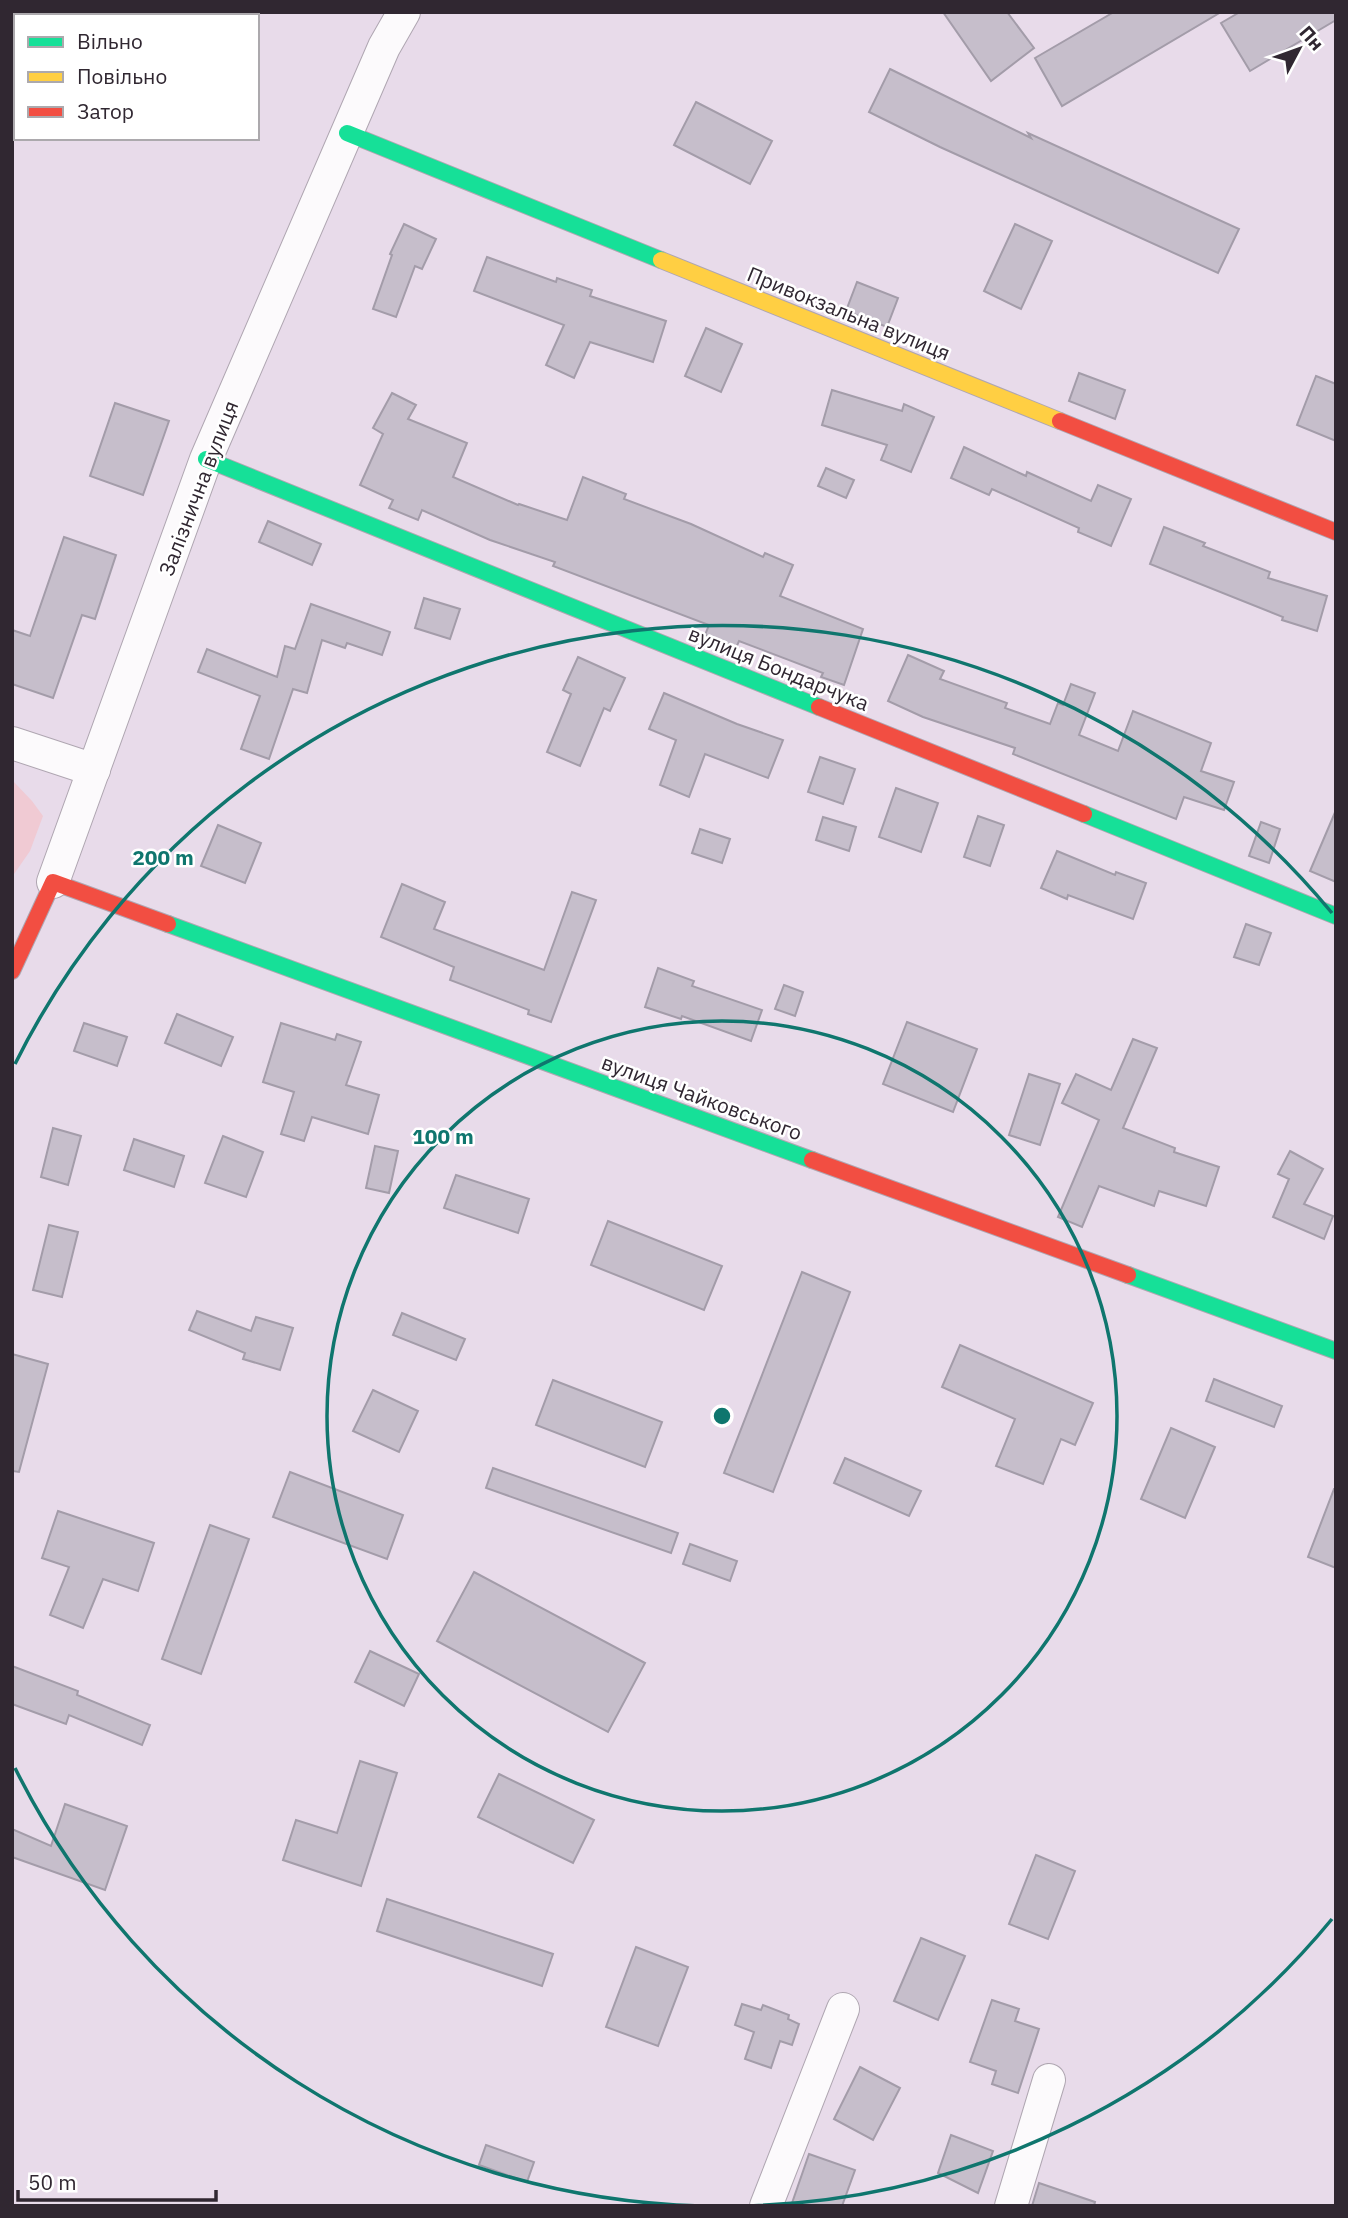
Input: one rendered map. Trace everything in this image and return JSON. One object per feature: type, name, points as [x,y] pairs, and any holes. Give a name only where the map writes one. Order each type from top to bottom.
[{"type":"street","name":"Залізнична вулиця","points":[[16,953],[53,882],[206,459],[384,47],[404,12]]},
{"type":"street","name":"Привокзальна вулиця","points":[[347,133],[1336,532]]},
{"type":"street","name":"вулиця Бондарчука","points":[[206,459],[1336,916]]},
{"type":"street","points":[[12,743],[93,770]]},
{"type":"street","name":"вулиця Чайковського","points":[[53,882],[1336,1351]]},
{"type":"street","points":[[766,2206],[843,2009]]},
{"type":"street","points":[[1011,2206],[1049,2080]]},
{"type":"shaded area","points":[[12,780],[43,816],[30,851],[12,877]]},
{"type":"building","points":[[943,12],[1007,12],[1034,48],[991,81]]},
{"type":"building","points":[[1114,12],[1221,12],[1062,106],[1035,58]]},
{"type":"building","points":[[1240,12],[1336,12],[1336,20],[1250,71],[1221,23]]},
{"type":"building","points":[[890,69],[1031,138],[1028,133],[1239,229],[1218,273],[869,112]]},
{"type":"building","points":[[696,102],[772,141],[750,184],[674,145]]},
{"type":"building","points":[[404,224],[436,239],[422,269],[415,266],[396,317],[373,309],[392,255],[390,254]]},
{"type":"building","points":[[1015,224],[1052,241],[1021,309],[984,291]]},
{"type":"building","points":[[487,257],[556,282],[557,278],[592,290],[590,296],[666,321],[653,362],[590,342],[574,378],[546,365],[564,325],[474,291]]},
{"type":"building","points":[[857,282],[898,298],[887,327],[846,311]]},
{"type":"building","points":[[706,328],[742,344],[721,392],[685,376]]},
{"type":"building","points":[[1079,373],[1125,390],[1115,419],[1069,401]]},
{"type":"building","points":[[1316,376],[1336,384],[1336,441],[1297,425]]},
{"type":"building","points":[[832,390],[902,411],[904,404],[934,417],[911,472],[881,460],[887,445],[822,425]]},
{"type":"building","points":[[392,393],[416,405],[408,419],[467,443],[453,477],[518,505],[567,520],[583,477],[626,494],[624,499],[691,524],[763,557],[765,553],[793,565],[780,596],[863,629],[844,685],[821,677],[823,673],[739,641],[736,648],[705,635],[709,625],[553,566],[555,562],[490,540],[422,510],[418,520],[389,508],[393,500],[360,485],[383,434],[373,428]]},
{"type":"building","points":[[115,403],[169,421],[143,495],[90,476]]},
{"type":"building","points":[[964,447],[1026,476],[1027,472],[1091,501],[1098,485],[1131,499],[1111,546],[1078,532],[1079,528],[992,489],[989,495],[951,478]]},
{"type":"building","points":[[826,468],[854,480],[846,498],[818,486]]},
{"type":"building","points":[[268,521],[321,544],[312,565],[259,542]]},
{"type":"building","points":[[1164,527],[1205,543],[1203,546],[1270,572],[1268,578],[1327,596],[1317,631],[1282,620],[1283,617],[1150,564]]},
{"type":"building","points":[[64,537],[116,555],[95,619],[82,615],[53,698],[12,684],[12,630],[30,636]]},
{"type":"building","points":[[424,598],[460,609],[450,639],[415,628]]},
{"type":"building","points":[[311,604],[390,632],[382,655],[347,643],[345,648],[322,640],[307,693],[293,689],[269,759],[241,749],[260,696],[198,672],[207,649],[277,677],[285,646],[295,649]]},
{"type":"building","points":[[908,655],[944,671],[940,679],[1007,703],[1005,708],[1050,724],[1058,703],[1063,705],[1071,684],[1095,693],[1079,735],[1118,751],[1133,711],[1211,743],[1201,771],[1234,782],[1224,810],[1184,797],[1176,819],[1013,754],[1015,748],[923,717],[888,701]]},
{"type":"building","points":[[578,657],[625,678],[610,711],[604,708],[580,766],[547,752],[571,694],[563,690]]},
{"type":"building","points":[[664,693],[783,740],[768,778],[705,754],[689,797],[660,785],[676,740],[649,729]]},
{"type":"building","points":[[820,757],[855,769],[843,804],[808,792]]},
{"type":"building","points":[[896,788],[938,803],[921,852],[879,837]]},
{"type":"building","points":[[1336,810],[1336,882],[1310,871]]},
{"type":"building","points":[[978,816],[1004,825],[990,866],[964,857]]},
{"type":"building","points":[[823,817],[856,827],[849,851],[816,840]]},
{"type":"building","points":[[1261,822],[1280,829],[1269,863],[1249,856]]},
{"type":"building","points":[[218,825],[261,843],[245,883],[201,866]]},
{"type":"building","points":[[700,829],[730,839],[722,863],[692,853]]},
{"type":"building","points":[[1057,851],[1115,875],[1116,872],[1146,883],[1133,919],[1068,895],[1067,899],[1041,888]]},
{"type":"building","points":[[402,884],[445,902],[434,929],[544,970],[572,892],[596,900],[551,1022],[528,1014],[529,1010],[450,980],[454,967],[381,937]]},
{"type":"building","points":[[1246,924],[1271,933],[1259,965],[1234,957]]},
{"type":"building","points":[[658,968],[694,981],[692,986],[762,1010],[751,1041],[682,1016],[681,1019],[645,1007]]},
{"type":"building","points":[[784,985],[803,992],[795,1016],[775,1009]]},
{"type":"building","points":[[177,1014],[233,1037],[221,1066],[165,1043]]},
{"type":"building","points":[[907,1022],[977,1049],[953,1112],[883,1084]]},
{"type":"building","points":[[84,1023],[127,1037],[117,1066],[74,1051]]},
{"type":"building","points":[[281,1023],[335,1040],[337,1034],[361,1042],[346,1085],[379,1095],[368,1134],[312,1117],[304,1141],[281,1134],[294,1092],[263,1082]]},
{"type":"building","points":[[1133,1039],[1157,1048],[1123,1128],[1175,1148],[1174,1152],[1219,1167],[1206,1206],[1159,1191],[1154,1206],[1099,1186],[1082,1227],[1058,1217],[1099,1120],[1062,1103],[1076,1074],[1111,1090]]},
{"type":"building","points":[[1029,1074],[1060,1084],[1040,1145],[1009,1135]]},
{"type":"building","points":[[53,1128],[81,1136],[68,1185],[41,1177]]},
{"type":"building","points":[[223,1136],[263,1152],[246,1197],[205,1183]]},
{"type":"building","points":[[134,1139],[184,1156],[174,1187],[124,1170]]},
{"type":"building","points":[[375,1146],[398,1151],[389,1193],[366,1188]]},
{"type":"building","points":[[1290,1151],[1323,1169],[1304,1204],[1333,1216],[1324,1239],[1273,1217],[1289,1179],[1278,1174]]},
{"type":"building","points":[[456,1175],[529,1199],[518,1233],[444,1208]]},
{"type":"building","points":[[608,1221],[722,1266],[704,1310],[591,1265]]},
{"type":"building","points":[[49,1225],[78,1232],[62,1297],[33,1290]]},
{"type":"building","points":[[802,1272],[850,1292],[773,1492],[724,1473]]},
{"type":"building","points":[[197,1311],[251,1331],[256,1317],[293,1328],[280,1370],[243,1359],[245,1353],[189,1330]]},
{"type":"building","points":[[402,1313],[465,1339],[456,1360],[393,1335]]},
{"type":"building","points":[[960,1345],[1093,1403],[1075,1445],[1061,1439],[1043,1484],[996,1466],[1015,1419],[942,1387]]},
{"type":"building","points":[[12,1354],[48,1364],[19,1472],[12,1471]]},
{"type":"building","points":[[1214,1379],[1282,1406],[1274,1427],[1206,1401]]},
{"type":"building","points":[[553,1380],[662,1422],[645,1467],[536,1425]]},
{"type":"building","points":[[373,1390],[418,1411],[399,1452],[353,1431]]},
{"type":"building","points":[[1171,1428],[1215,1447],[1185,1518],[1141,1499]]},
{"type":"building","points":[[845,1458],[921,1491],[909,1516],[834,1483]]},
{"type":"building","points":[[493,1468],[678,1533],[671,1553],[486,1488]]},
{"type":"building","points":[[290,1472],[403,1515],[387,1559],[273,1517]]},
{"type":"building","points":[[1336,1489],[1336,1568],[1308,1557]]},
{"type":"building","points":[[58,1511],[154,1543],[138,1591],[103,1579],[83,1628],[50,1615],[69,1567],[42,1558]]},
{"type":"building","points":[[210,1525],[249,1539],[201,1674],[162,1659]]},
{"type":"building","points":[[690,1544],[737,1561],[730,1581],[683,1564]]},
{"type":"building","points":[[474,1572],[645,1663],[608,1732],[437,1641]]},
{"type":"building","points":[[370,1651],[419,1674],[404,1706],[355,1682]]},
{"type":"building","points":[[12,1666],[78,1691],[77,1695],[150,1725],[142,1745],[69,1715],[66,1724],[12,1704]]},
{"type":"building","points":[[360,1761],[397,1773],[361,1886],[283,1860],[296,1820],[337,1833]]},
{"type":"building","points":[[499,1774],[594,1820],[573,1863],[478,1817]]},
{"type":"building","points":[[65,1804],[127,1826],[105,1890],[12,1857],[12,1829],[51,1846]]},
{"type":"building","points":[[1036,1855],[1075,1871],[1048,1939],[1009,1924]]},
{"type":"building","points":[[387,1899],[553,1954],[542,1986],[377,1931]]},
{"type":"building","points":[[921,1938],[965,1956],[938,2020],[894,2001]]},
{"type":"building","points":[[636,1947],[688,1967],[658,2046],[606,2027]]},
{"type":"building","points":[[992,2000],[1019,2009],[1015,2021],[1039,2029],[1018,2093],[992,2084],[996,2071],[970,2062]]},
{"type":"building","points":[[742,2004],[761,2010],[763,2005],[789,2015],[788,2019],[799,2024],[792,2045],[780,2041],[771,2068],[745,2059],[754,2032],[735,2025]]},
{"type":"building","points":[[860,2067],[900,2088],[873,2140],[834,2119]]},
{"type":"building","points":[[951,2135],[993,2151],[978,2193],[938,2173]]},
{"type":"building","points":[[486,2145],[534,2162],[527,2182],[479,2165]]},
{"type":"building","points":[[809,2154],[855,2170],[842,2206],[791,2206]]},
{"type":"building","points":[[1039,2183],[1095,2202],[1094,2206],[1032,2206]]},
{"type":"traffic: fast","points":[[347,133],[661,260]]},
{"type":"traffic: fast","points":[[206,459],[819,707]]},
{"type":"traffic: fast","points":[[1084,814],[1336,916]]},
{"type":"traffic: fast","points":[[168,924],[812,1160]]},
{"type":"traffic: fast","points":[[1128,1275],[1336,1351]]},
{"type":"traffic: slow","points":[[661,260],[1060,421]]},
{"type":"traffic: jam","points":[[1060,421],[1336,532]]},
{"type":"traffic: jam","points":[[819,707],[1084,814]]},
{"type":"traffic: jam","points":[[12,971],[53,882],[168,924]]},
{"type":"traffic: jam","points":[[812,1160],[1128,1275]]}]
